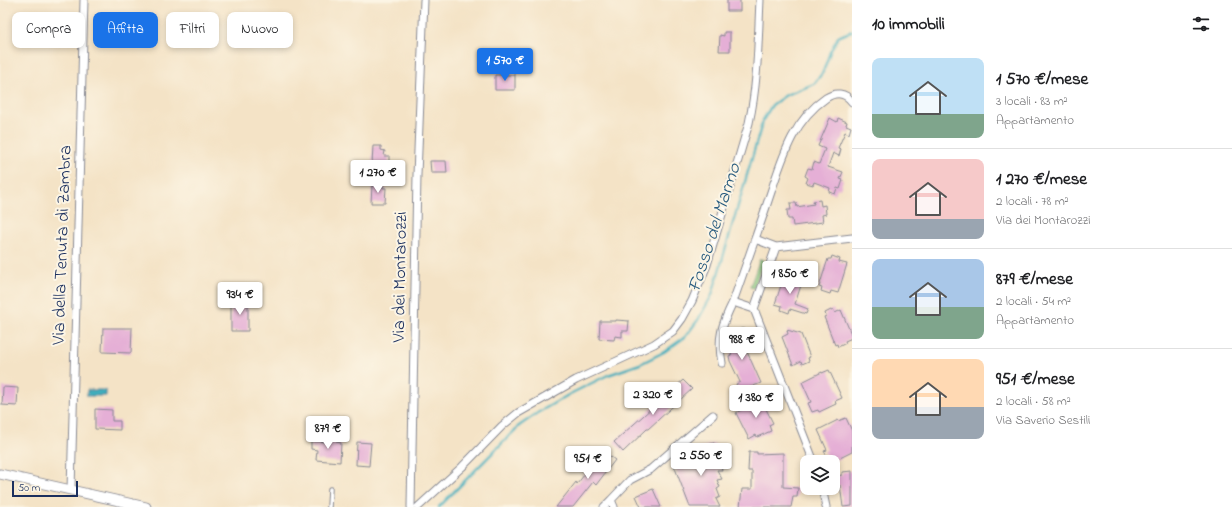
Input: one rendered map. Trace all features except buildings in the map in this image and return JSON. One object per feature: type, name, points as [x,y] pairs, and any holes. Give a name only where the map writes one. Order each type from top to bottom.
[{"type":"street","name":"Via della Tenuta di Zambra","points":[[71,490],[84,0]]},
{"type":"street","name":"Via dei Montarozzi","points":[[411,507],[417,175],[424,0]]},
{"type":"street","points":[[418,507],[462,467],[502,426],[518,413],[581,378],[647,348],[661,340],[673,330],[682,319],[692,301],[707,265],[749,123],[753,106],[756,80],[760,0]]},
{"type":"street","points":[[722,363],[720,333],[733,302],[783,158],[794,134],[801,122],[817,104],[833,94],[838,93],[845,95],[852,102]]},
{"type":"street","points":[[755,239],[776,247],[852,238]]},
{"type":"street","points":[[776,247],[754,309],[811,455]]},
{"type":"street","points":[[733,302],[754,309]]},
{"type":"street","points":[[604,507],[630,480],[651,469],[713,415]]},
{"type":"street","points":[[0,474],[146,507]]},
{"type":"street","points":[[823,495],[826,507]]},
{"type":"street","points":[[610,500],[614,507]]},
{"type":"lane","points":[[329,507],[330,488]]},
{"type":"green space","points":[[760,259],[763,260],[754,288],[750,287]]},
{"type":"water","points":[[87,390],[106,390],[106,396],[87,396]]},
{"type":"waterway","name":"Fosso del Marmo","points":[[439,507],[519,426],[539,412],[570,394],[608,375],[640,364],[664,352],[685,337],[698,320],[712,295],[763,120],[772,105],[786,95],[814,84],[823,72],[830,52],[838,37],[852,31]]}]
